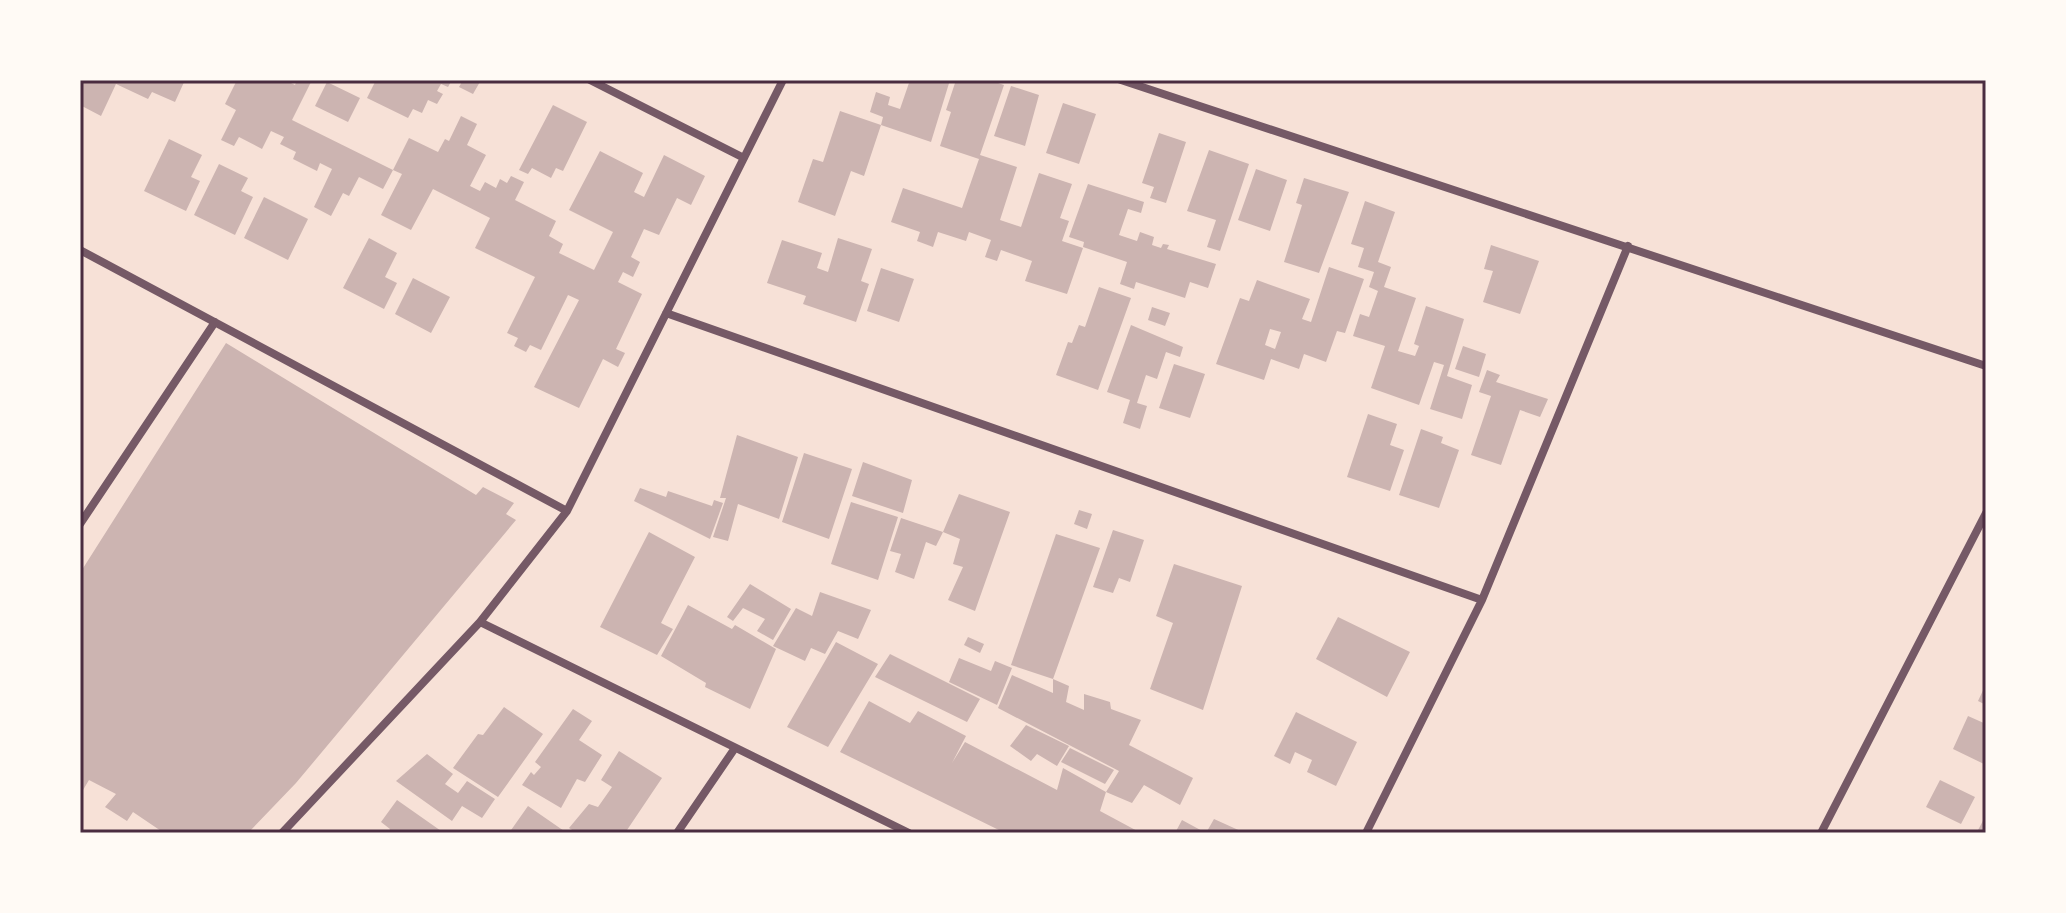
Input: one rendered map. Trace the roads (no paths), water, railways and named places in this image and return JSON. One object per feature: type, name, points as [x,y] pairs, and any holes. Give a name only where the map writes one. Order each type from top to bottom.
[{"type":"street","points":[[590,80],[744,158]]},
{"type":"street","points":[[282,833],[480,622],[567,511],[783,80]]},
{"type":"street","points":[[1121,80],[1140,83],[1986,366]]},
{"type":"street","points":[[1366,833],[1482,600],[1628,246]]},
{"type":"street","points":[[80,250],[567,511]]},
{"type":"street","points":[[666,313],[1482,600]]},
{"type":"street","points":[[80,524],[215,322]]},
{"type":"street","points":[[1821,833],[1986,513]]},
{"type":"street","points":[[480,622],[909,833]]},
{"type":"street","points":[[677,833],[735,748]]}]
